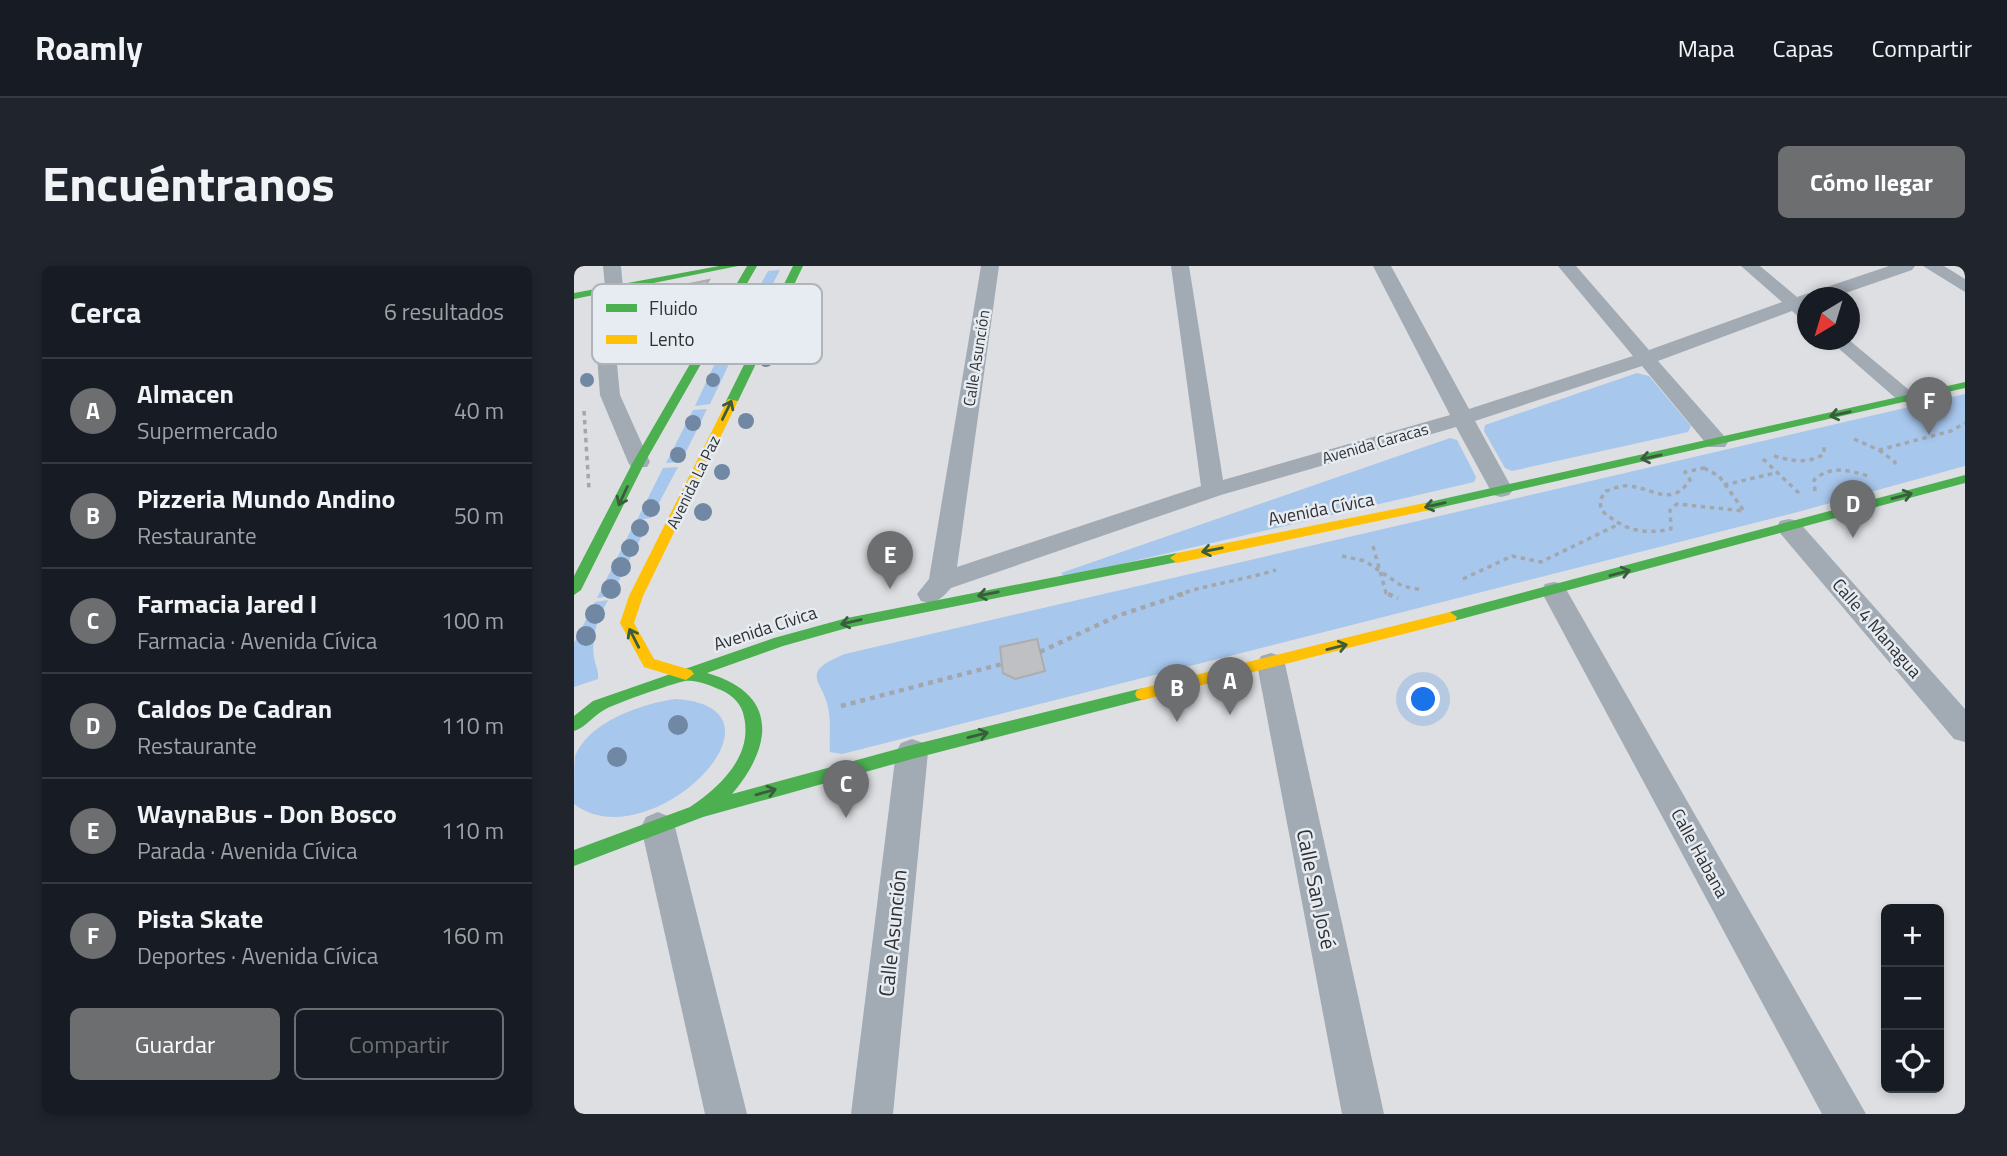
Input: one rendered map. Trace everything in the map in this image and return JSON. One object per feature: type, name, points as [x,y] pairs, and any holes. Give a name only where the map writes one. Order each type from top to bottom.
[{"type":"main road","points":[[639,284],[733,266]]},
{"type":"main road","points":[[742,284],[752,266]]},
{"type":"main road","name":"Avenida La Paz","points":[[789,284],[798,266]]},
{"type":"main road","points":[[574,296],[592,293]]},
{"type":"main road","points":[[574,590],[639,462],[696,364]]},
{"type":"main road","name":"Avenida La Paz","points":[[686,674],[649,663],[627,623],[636,596],[750,364]]},
{"type":"main road","name":"Avenida Cívica","points":[[599,705],[779,642],[918,607],[1367,520],[1965,385]]},
{"type":"main road","points":[[574,859],[582,850],[658,827],[700,810],[912,752],[1554,591],[1965,479]]},
{"type":"main road","points":[[686,674],[739,693],[754,711],[756,736],[745,764],[729,784],[700,810]]},
{"type":"main road","points":[[574,713],[599,705]]},
{"type":"main road","points":[[574,725],[599,705]]},
{"type":"street","points":[[609,284],[612,266]]},
{"type":"street","name":"Calle Asunción","points":[[942,582],[990,266]]},
{"type":"street","points":[[1180,266],[1213,490]]},
{"type":"street","points":[[1382,266],[1501,490]]},
{"type":"street","points":[[1567,266],[1717,442]]},
{"type":"street","points":[[1750,266],[1797,298]]},
{"type":"street","name":"Avenida Caracas","points":[[1851,287],[1906,266]]},
{"type":"street","points":[[1932,266],[1965,287]]},
{"type":"street","name":"Avenida Caracas","points":[[942,582],[1213,490],[1464,418],[1797,307]]},
{"type":"street","points":[[1850,350],[1907,398]]},
{"type":"street","points":[[609,364],[610,395],[639,462]]},
{"type":"street","name":"Calle 4 Managua","points":[[1789,527],[1965,730]]},
{"type":"street","points":[[918,607],[942,582]]},
{"type":"street","name":"Calle Habana","points":[[1554,591],[1845,1114]]},
{"type":"street","name":"Calle San José","points":[[1271,664],[1363,1114]]},
{"type":"street","name":"Calle Asunción","points":[[872,1114],[912,752]]},
{"type":"street","points":[[658,827],[726,1114]]},
{"type":"path","points":[[1879,450],[1951,431],[1965,423]]},
{"type":"path","points":[[1849,438],[1869,443],[1895,462],[1896,467],[1891,474]]},
{"type":"path","points":[[1827,439],[1824,454],[1818,458],[1803,461],[1769,454],[1760,456],[1801,495],[1816,491],[1814,480],[1827,470],[1840,469],[1875,478]]},
{"type":"path","points":[[1704,468],[1719,476],[1744,511],[1731,513],[1715,505],[1677,504],[1670,510],[1671,529],[1644,535],[1619,524],[1601,510],[1600,500],[1606,491],[1627,485],[1662,496],[1678,493],[1687,487],[1690,480],[1685,472],[1704,468]]},
{"type":"path","points":[[1724,485],[1776,473]]},
{"type":"path","points":[[1452,585],[1512,556],[1541,562],[1619,524]]},
{"type":"path","points":[[1374,551],[1386,593]]},
{"type":"path","points":[[1338,555],[1365,561],[1402,586],[1426,591]]},
{"type":"path","points":[[1040,652],[1129,611],[1214,583],[1236,582],[1284,568]]},
{"type":"path","points":[[841,706],[1002,664]]},
{"type":"shaded area","points":[[780,270],[773,284],[761,284],[768,271]]},
{"type":"shaded area","points":[[715,364],[729,364],[710,404],[695,406]]},
{"type":"shaded area","points":[[1637,373],[1649,376],[1691,426],[1688,432],[1512,471],[1505,468],[1484,431],[1485,425]]},
{"type":"shaded area","points":[[1965,394],[1965,466],[1794,513],[842,754],[830,752],[829,713],[817,673],[821,667],[845,654]]},
{"type":"shaded area","points":[[707,409],[681,462],[666,463],[693,410]]},
{"type":"shaded area","points":[[1450,438],[1457,440],[1476,477],[1474,482],[1065,577],[1061,573]]},
{"type":"shaded area","points":[[678,467],[651,518],[637,520],[663,468]]},
{"type":"shaded area","points":[[648,524],[611,596],[597,598],[633,526]]},
{"type":"shaded area","points":[[608,600],[594,634],[598,679],[574,687],[574,643],[595,602]]},
{"type":"shaded area","points":[[675,699],[711,708],[725,727],[720,751],[701,776],[673,798],[640,813],[605,816],[574,804],[575,756],[592,733],[618,716],[647,705]]},
{"type":"building","points":[[709,280],[706,284],[689,284]]},
{"type":"building","points":[[1037,639],[1045,671],[1015,679],[1003,673],[1000,647]]},
{"type":"traffic: fast","points":[[638,284],[733,266]]},
{"type":"traffic: fast","points":[[742,284],[752,266]]},
{"type":"traffic: fast","points":[[789,284],[798,266]]},
{"type":"traffic: fast","points":[[574,296],[592,293]]},
{"type":"traffic: fast","points":[[574,590],[639,462],[696,364]]},
{"type":"traffic: fast","points":[[732,401],[750,364]]},
{"type":"traffic: fast","points":[[1425,507],[1965,385]]},
{"type":"traffic: fast","points":[[1450,617],[1965,479]]},
{"type":"traffic: fast","points":[[574,725],[599,705],[779,642],[847,623],[1177,558]]},
{"type":"traffic: fast","points":[[574,858],[696,812],[723,791],[746,762],[755,728],[752,711],[742,696],[723,684],[686,674]]},
{"type":"traffic: fast","points":[[700,810],[912,752],[1143,694]]},
{"type":"traffic: slow","points":[[686,674],[649,663],[627,623],[636,596],[732,401]]},
{"type":"traffic: slow","points":[[1177,558],[1425,507]]},
{"type":"traffic: slow","points":[[1143,694],[1450,617]]},
{"type":"place","name":"Pista Skate","points":[[1929,435]]},
{"type":"place","name":"Caldos De Cadran","points":[[1853,538]]},
{"type":"place","name":"WaynaBus - Don Bosco","points":[[890,589]]},
{"type":"place","name":"Almacen","points":[[1230,715]]},
{"type":"place","name":"Pizzeria Mundo Andino","points":[[1177,722]]},
{"type":"place","name":"Farmacia Jared I","points":[[846,818]]}]
